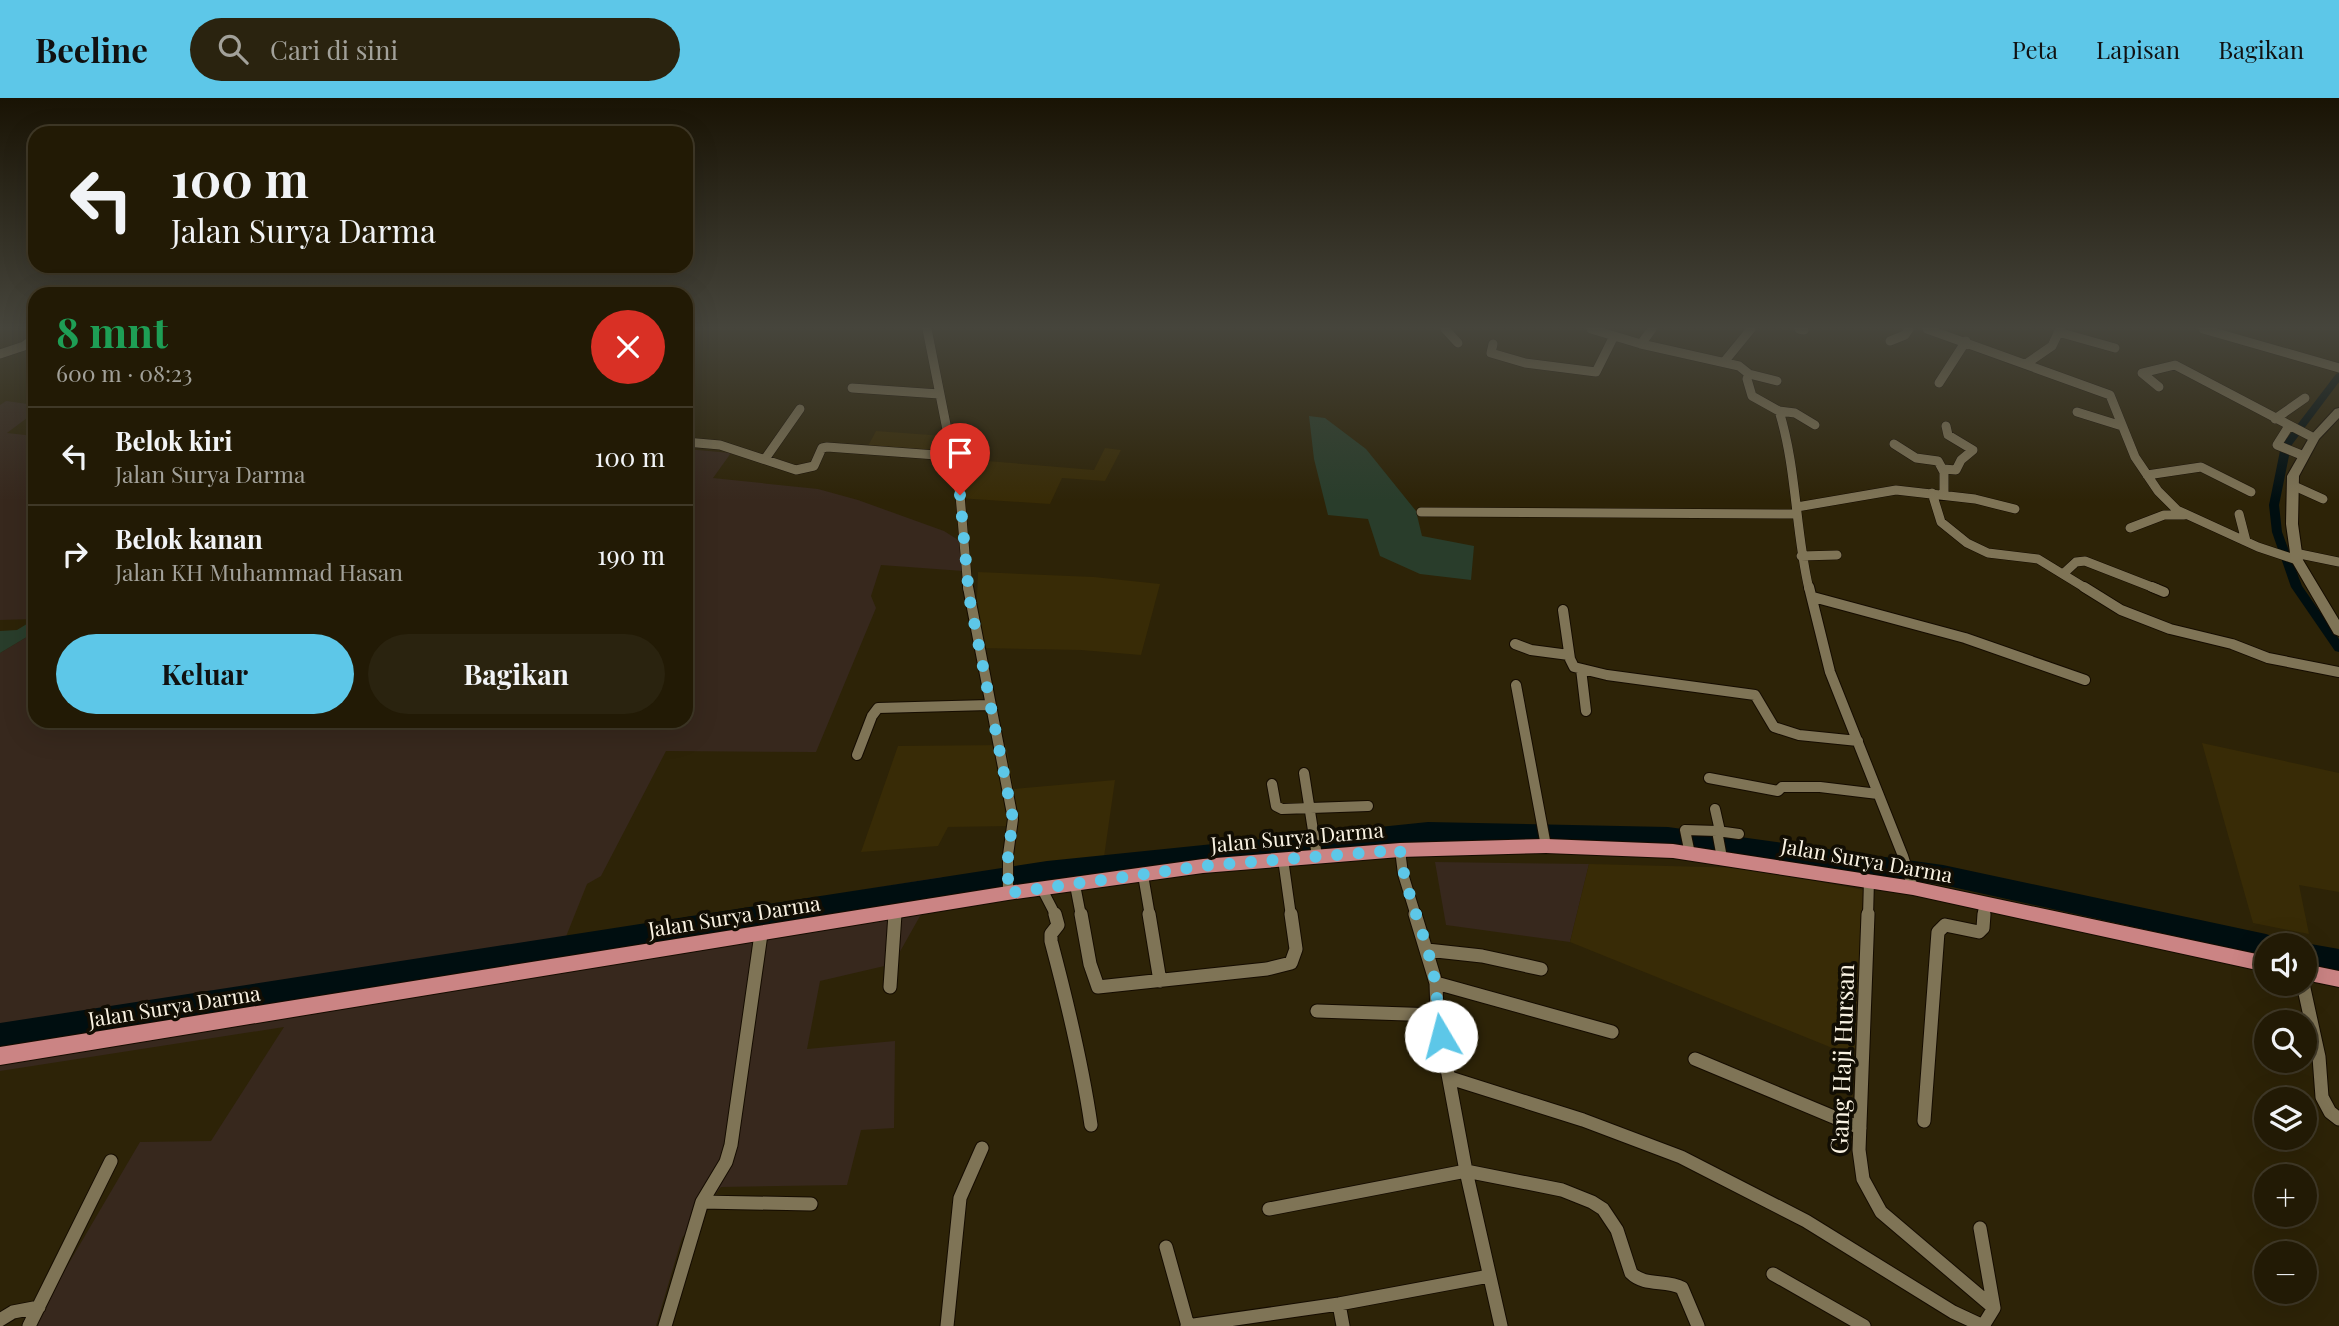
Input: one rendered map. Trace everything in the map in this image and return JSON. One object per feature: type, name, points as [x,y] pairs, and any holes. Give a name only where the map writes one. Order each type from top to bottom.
[{"type":"main road","points":[[2337,626],[2294,556],[2292,476],[2299,454],[2311,436],[2339,411]]},
{"type":"main road","name":"Jalan Surya Darma","points":[[0,1056],[895,912],[1008,889],[1042,889],[1283,859],[1316,850],[1400,850],[1545,843],[1721,854],[1869,880],[1912,882],[1984,903],[2254,961]]},
{"type":"main road","points":[[2317,974],[2339,979]]},
{"type":"street","points":[[938,386],[960,495],[969,596],[1013,819],[1008,855],[1008,889]]},
{"type":"street","points":[[1749,386],[1752,396],[1779,411],[1794,413],[1815,425]]},
{"type":"street","points":[[2088,386],[2110,394],[2135,457],[2172,506],[2258,547],[2294,556],[2339,562]]},
{"type":"street","points":[[2218,386],[2311,436]]},
{"type":"street","points":[[852,388],[939,394]]},
{"type":"street","points":[[2275,419],[2305,398]]},
{"type":"street","points":[[765,459],[800,409]]},
{"type":"street","points":[[1779,411],[1785,431],[1801,556],[1814,597],[1830,672],[1912,882]]},
{"type":"street","points":[[2077,412],[2122,426]]},
{"type":"street","points":[[1943,469],[1956,470],[1961,460],[1973,450],[1948,435],[1946,426]]},
{"type":"street","points":[[2290,427],[2277,445],[2299,454]]},
{"type":"street","points":[[693,443],[720,445],[803,471],[814,466],[822,449],[827,447],[950,456]]},
{"type":"street","points":[[1894,444],[1916,458],[1934,459],[1943,469],[1944,495]]},
{"type":"street","points":[[2147,475],[2201,467],[2251,492]]},
{"type":"street","points":[[2292,485],[2323,499]]},
{"type":"street","points":[[1421,512],[1796,510],[1896,490],[1975,499],[2015,509]]},
{"type":"street","points":[[1932,493],[1941,522],[1967,543],[1994,554],[2038,559],[2121,610],[2170,629],[2232,644],[2268,658],[2339,672]]},
{"type":"street","points":[[2238,514],[2246,541]]},
{"type":"street","points":[[2130,528],[2164,515],[2186,515]]},
{"type":"street","points":[[1801,556],[1818,559],[1827,554],[1837,555]]},
{"type":"street","points":[[2063,574],[2076,562],[2085,561],[2164,592]]},
{"type":"street","points":[[1814,597],[1965,638],[2085,680]]},
{"type":"street","points":[[1563,610],[1569,655],[1574,667],[1690,688],[1755,695],[1774,727],[1799,735],[1858,741]]},
{"type":"street","points":[[1515,644],[1531,650],[1569,655]]},
{"type":"street","points":[[1581,669],[1586,711]]},
{"type":"street","points":[[1516,685],[1545,843]]},
{"type":"street","points":[[857,755],[872,716],[878,708],[989,705]]},
{"type":"street","points":[[1304,773],[1316,850]]},
{"type":"street","points":[[1709,778],[1767,790],[1778,791],[1782,787],[1821,787],[1878,794]]},
{"type":"street","points":[[1272,784],[1279,808],[1367,806]]},
{"type":"street","points":[[1715,809],[1721,854]]},
{"type":"street","points":[[1689,851],[1685,830],[1739,834]]},
{"type":"street","points":[[1400,850],[1403,874],[1436,983],[1437,1015],[1466,1171],[1501,1326]]},
{"type":"street","points":[[1074,885],[1095,984],[1104,989],[1281,967],[1291,962],[1296,949],[1283,859]]},
{"type":"street","points":[[1143,875],[1160,981]]},
{"type":"street","name":"Gang Haji Hursan","points":[[1869,880],[1860,1166],[1874,1203],[1994,1308]]},
{"type":"street","points":[[1042,889],[1057,919],[1058,925],[1051,934],[1051,941],[1069,1011],[1091,1125]]},
{"type":"street","points":[[1924,1121],[1938,932],[1945,925],[1979,932],[1983,928],[1984,903]]},
{"type":"street","points":[[890,987],[895,912]]},
{"type":"street","points":[[665,1326],[702,1202],[726,1162],[731,1145],[761,934]]},
{"type":"street","points":[[1427,950],[1482,956],[1541,969]]},
{"type":"street","points":[[1436,983],[1612,1032]]},
{"type":"street","points":[[2306,996],[2319,1056],[2322,1097],[2330,1112],[2339,1119]]},
{"type":"street","points":[[1317,1011],[1437,1015]]},
{"type":"street","points":[[1695,1059],[1860,1128]]},
{"type":"street","points":[[1450,1078],[1583,1120],[1681,1157],[1805,1221],[1972,1322],[1983,1325],[1994,1308],[1980,1228]]},
{"type":"street","points":[[947,1326],[960,1198],[982,1149]]},
{"type":"street","points":[[29,1326],[111,1161]]},
{"type":"street","points":[[1269,1209],[1466,1171],[1562,1190],[1603,1209],[1617,1230],[1631,1273],[1641,1280],[1679,1284],[1689,1297],[1698,1326]]},
{"type":"street","points":[[702,1202],[811,1204]]},
{"type":"street","points":[[1166,1247],[1188,1326],[1339,1304],[1489,1276]]},
{"type":"street","points":[[1773,1274],[1864,1326]]},
{"type":"street","points":[[1339,1304],[1343,1326]]},
{"type":"street","points":[[0,1320],[13,1312],[39,1307]]},
{"type":"shaded area","points":[[6,401],[28,404],[28,417],[7,433],[28,435],[28,619],[0,620],[0,405]]},
{"type":"shaded area","points":[[876,431],[958,437],[963,459],[1094,470],[1105,448],[1121,450],[1105,481],[1062,478],[1050,504],[958,498],[953,460],[867,448]]},
{"type":"shaded area","points":[[693,450],[731,453],[713,478],[818,489],[858,500],[944,531],[963,543],[963,571],[881,565],[871,596],[876,608],[816,752],[666,751],[601,876],[587,884],[565,939],[942,877],[893,964],[820,981],[807,1049],[895,1041],[894,1128],[861,1130],[847,1185],[721,1187],[682,1238],[656,1326],[32,1326],[140,1142],[211,1141],[284,1027],[0,1071],[0,653],[28,636],[28,728],[693,728]]},
{"type":"shaded area","points":[[978,572],[1094,577],[1160,584],[1141,655],[1081,650],[981,648],[976,620]]},
{"type":"shaded area","points":[[2202,743],[2339,773],[2339,892],[2299,885],[2309,933],[2253,923]]},
{"type":"shaded area","points":[[1006,745],[1014,789],[1115,780],[1103,864],[1013,870],[1012,826],[948,827],[938,846],[861,852],[898,746]]},
{"type":"shaded area","points":[[1435,862],[1589,864],[1570,942],[1446,925]]},
{"type":"shaded area","points":[[1589,864],[1747,868],[1874,892],[1867,1062],[1570,942]]},
{"type":"green space","points":[[1309,416],[1325,418],[1366,449],[1416,511],[1422,536],[1474,546],[1471,580],[1420,574],[1380,556],[1368,519],[1328,515],[1314,459]]},
{"type":"green space","points":[[28,623],[28,636],[0,653],[0,631],[17,630]]},
{"type":"waterway","points":[[2331,386],[2286,446],[2274,505],[2277,532],[2297,587],[2339,648]]},
{"type":"waterway","points":[[0,1036],[1047,871],[1428,832],[1668,837],[1943,875],[2254,942]]},
{"type":"waterway","points":[[2317,956],[2339,961]]},
{"type":"route","points":[[960,495],[969,596],[1013,819],[1012,842],[1008,855],[1008,893],[1203,866],[1400,850],[1403,874],[1436,983],[1441,1036]]}]
